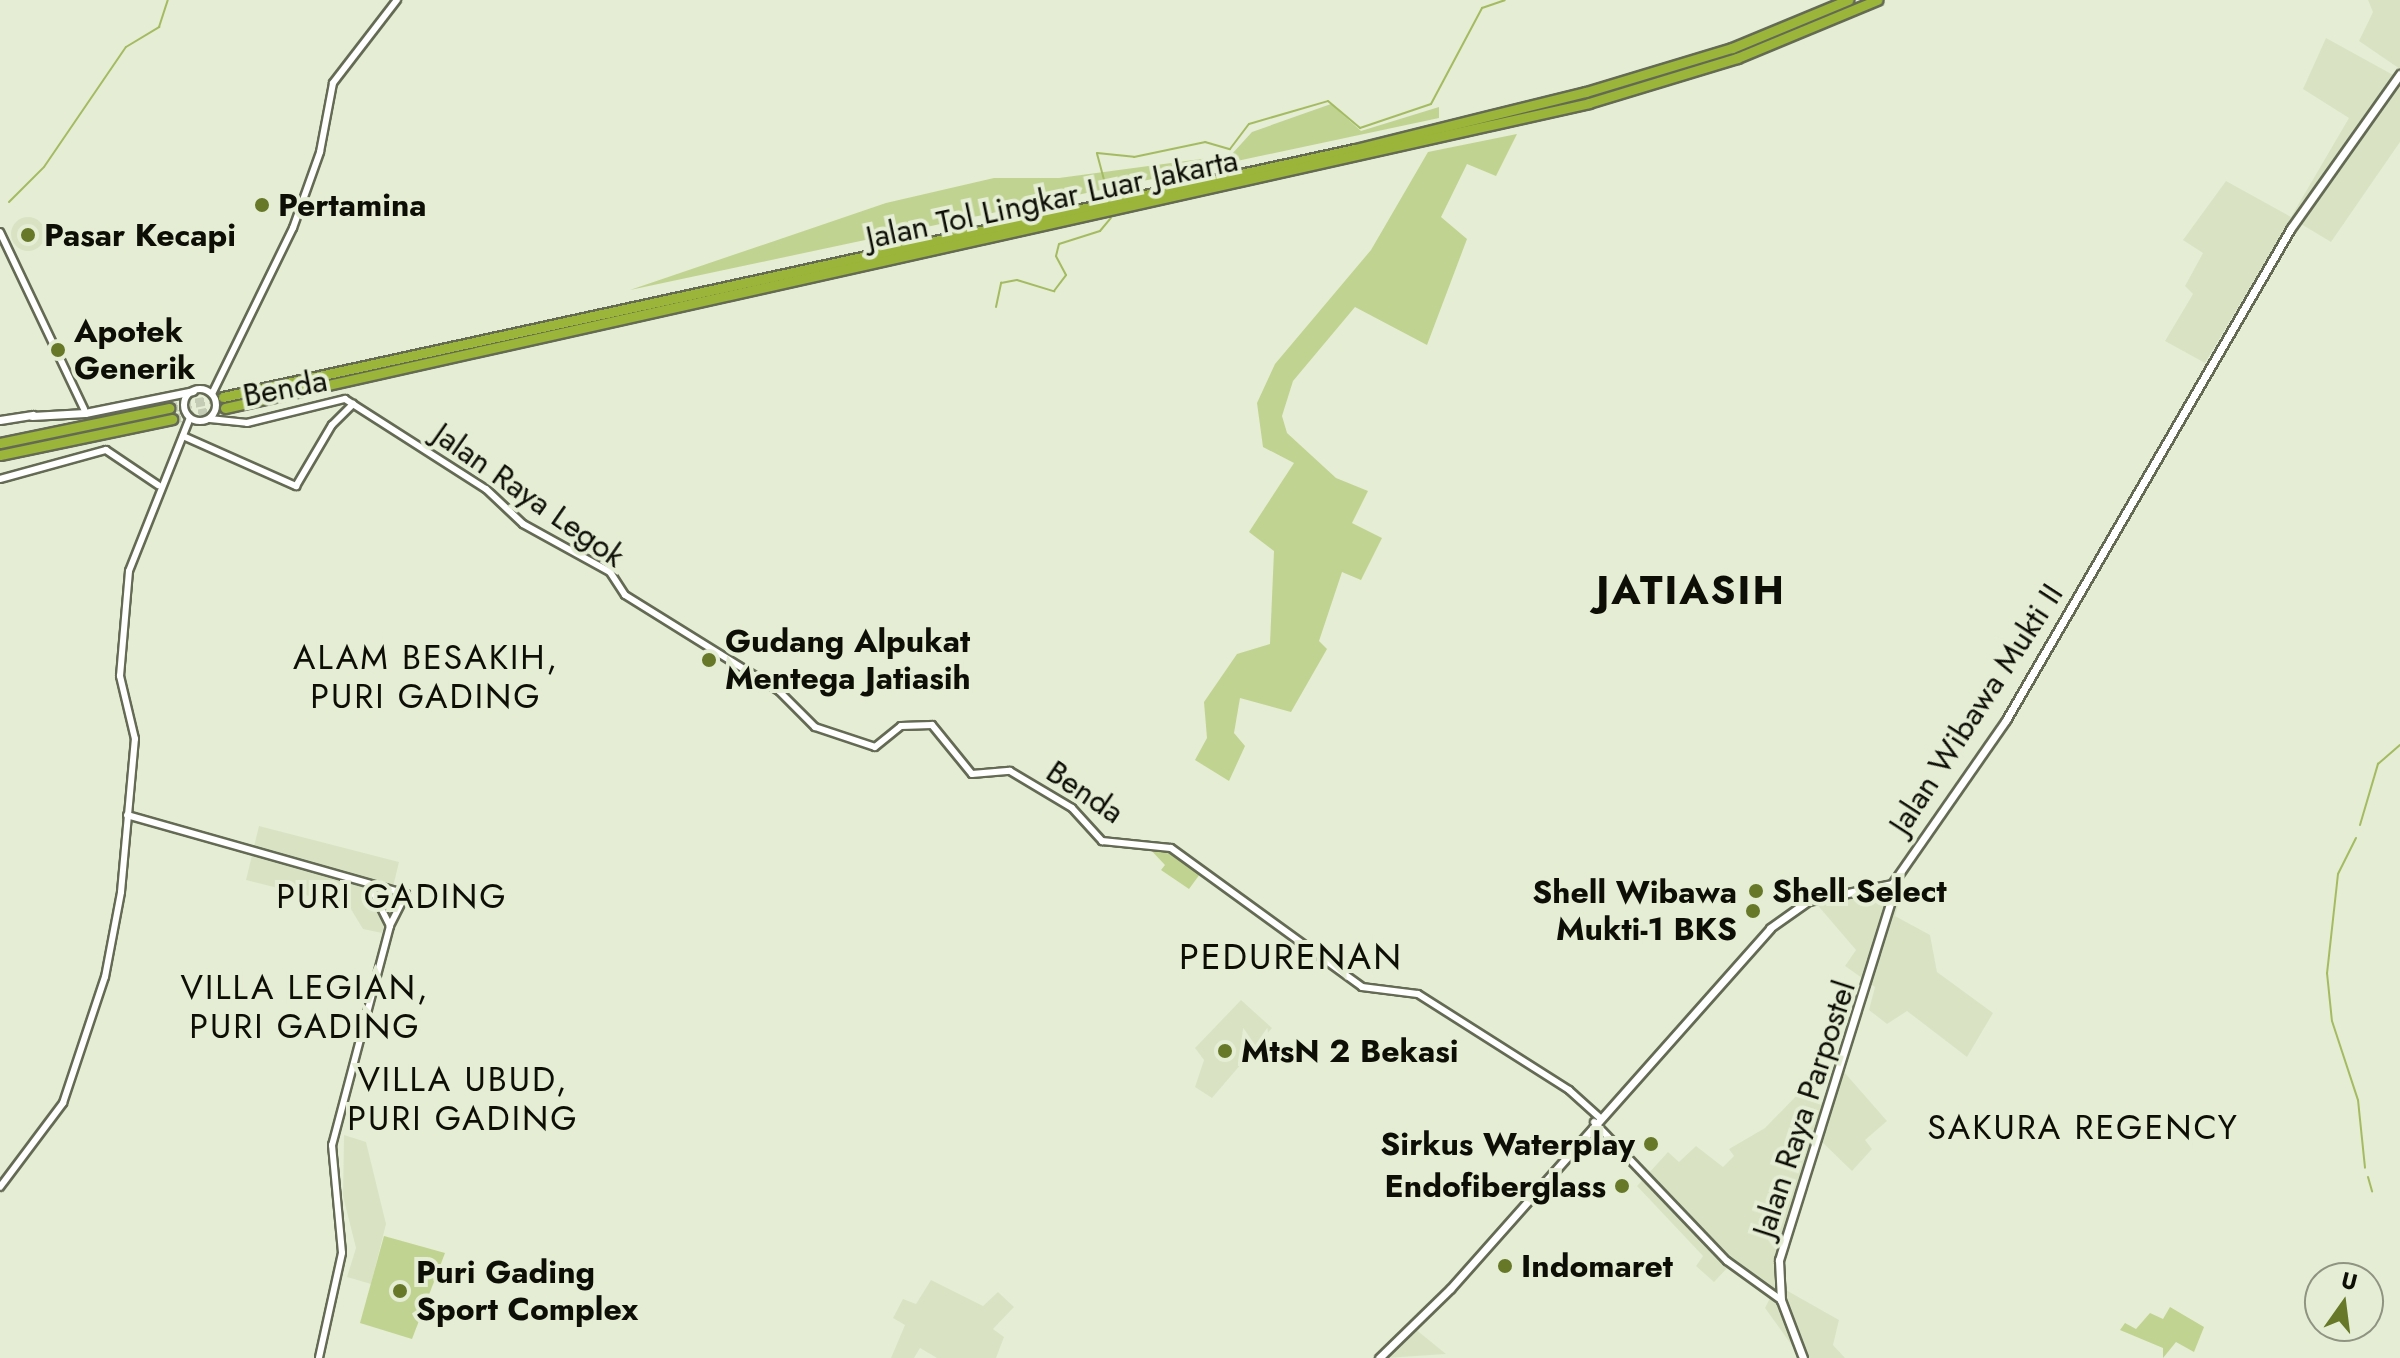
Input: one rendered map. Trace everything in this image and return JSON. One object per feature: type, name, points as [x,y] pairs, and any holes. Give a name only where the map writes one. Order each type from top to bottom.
[{"type":"highway","name":"Jalan Tol Lingkar Luar Jakarta","points":[[217,395],[1355,149],[1586,92],[1732,48],[1848,0]]},
{"type":"highway","name":"Jalan Tol Lingkar Luar Jakarta","points":[[220,409],[1589,103],[1737,58],[1877,0]]},
{"type":"highway","points":[[0,443],[169,408]]},
{"type":"highway","points":[[0,455],[172,419]]},
{"type":"main road","name":"Jalan Wibawa Mukti II","points":[[1379,1358],[1450,1289],[1596,1120],[1792,909],[1882,890],[1899,875],[2006,720],[2291,228],[2400,74]]},
{"type":"main road","points":[[32,416],[98,409],[193,391]]},
{"type":"main road","points":[[173,396],[184,403]]},
{"type":"main road","points":[[0,420],[98,409]]},
{"type":"main road","name":"Jalan Raya Parpostel","points":[[1803,1358],[1781,1300],[1779,1260],[1899,875]]},
{"type":"street","points":[[190,418],[198,421],[210,419],[220,409],[218,380],[293,228],[320,152],[333,83],[397,0]]},
{"type":"street","points":[[0,232],[84,409]]},
{"type":"street","points":[[0,1187],[59,1110],[82,1059],[121,892],[135,739],[120,676],[126,601],[158,485],[190,418],[184,403],[193,391],[218,380]]},
{"type":"street","points":[[203,389],[217,395]]},
{"type":"street","name":"Benda","points":[[210,419],[247,423],[328,399],[353,404]]},
{"type":"street","points":[[184,435],[296,486],[332,425],[353,404]]},
{"type":"street","name":"Jalan Raya Legok","points":[[353,404],[486,489],[523,524],[610,572],[634,602]]},
{"type":"street","name":"Benda","points":[[220,409],[226,422]]},
{"type":"street","points":[[184,435],[198,421]]},
{"type":"street","points":[[0,479],[106,450],[158,485]]},
{"type":"street","name":"Benda","points":[[634,602],[779,691],[815,727],[875,747],[901,726],[932,725],[972,774],[1010,771],[1072,808],[1102,841],[1171,848],[1362,987],[1418,994],[1569,1090],[1596,1120]]},
{"type":"street","points":[[127,815],[406,894],[390,926],[332,1145],[342,1253],[319,1358]]},
{"type":"street","points":[[369,884],[390,926]]},
{"type":"street","points":[[1596,1120],[1727,1261],[1781,1300]]},
{"type":"shaded area","points":[[2368,0],[2400,0],[2400,69],[2359,41],[2373,12]]},
{"type":"shaded area","points":[[2326,38],[2395,76],[2400,70],[2400,142],[2331,242],[2291,218],[2205,363],[2165,341],[2193,294],[2185,286],[2203,253],[2183,240],[2226,181],[2291,217],[2349,118],[2303,89]]},
{"type":"shaded area","name":"Pasar Kecapi","points":[[28,217],[40,222],[45,234],[40,246],[28,251],[16,246],[11,234],[16,222]]},
{"type":"shaded area","points":[[259,826],[399,862],[382,933],[363,929],[349,906],[246,880]]},
{"type":"shaded area","points":[[1903,889],[1895,916],[1930,935],[1937,972],[1993,1013],[1967,1057],[1907,1011],[1887,1024],[1869,1010],[1875,987],[1845,966],[1856,950],[1814,901]]},
{"type":"shaded area","name":"MtsN 2 Bekasi","points":[[1241,1000],[1272,1028],[1212,1098],[1195,1087],[1204,1060],[1195,1048]]},
{"type":"shaded area","points":[[1844,1072],[1887,1121],[1865,1140],[1872,1149],[1852,1171],[1820,1140],[1777,1262],[1777,1285],[1839,1320],[1833,1345],[1845,1358],[1801,1358],[1765,1308],[1772,1294],[1730,1265],[1714,1282],[1696,1266],[1703,1256],[1637,1186],[1668,1152],[1679,1162],[1696,1146],[1723,1167],[1734,1156],[1729,1149],[1765,1128],[1802,1090],[1832,1108]]},
{"type":"shaded area","points":[[344,1135],[366,1142],[386,1224],[371,1284],[347,1277],[356,1248],[343,1196]]},
{"type":"shaded area","points":[[931,1280],[983,1306],[998,1292],[1014,1307],[993,1329],[1004,1337],[996,1358],[937,1358],[920,1348],[914,1358],[891,1358],[905,1325],[893,1318],[903,1299],[916,1304]]},
{"type":"shaded area","points":[[1414,1328],[1446,1354],[1386,1358]]},
{"type":"green space","points":[[1331,104],[1361,131],[1439,107],[1439,118],[630,290],[886,203],[994,178],[1059,178],[1231,155],[1252,132]]},
{"type":"green space","points":[[1517,134],[1496,176],[1467,164],[1441,217],[1467,239],[1427,345],[1355,307],[1293,381],[1282,416],[1287,433],[1336,478],[1368,491],[1352,523],[1382,538],[1361,580],[1342,572],[1319,641],[1327,649],[1291,712],[1240,698],[1234,733],[1245,746],[1229,781],[1195,760],[1207,738],[1204,702],[1237,654],[1270,644],[1274,551],[1249,532],[1294,463],[1263,447],[1257,403],[1275,364],[1371,250],[1428,152]]},
{"type":"green space","points":[[1148,847],[1165,848],[1200,874],[1189,889],[1161,870],[1165,865]]},
{"type":"green space","name":"Puri Gading Sport Complex","points":[[384,1236],[445,1253],[412,1339],[360,1323]]},
{"type":"green space","points":[[2170,1307],[2204,1327],[2194,1352],[2176,1342],[2163,1358],[2163,1348],[2120,1330],[2125,1323],[2136,1329],[2150,1313],[2163,1319]]},
{"type":"waterway","points":[[9,202],[44,167],[126,47],[159,27],[168,0]]},
{"type":"waterway","points":[[1107,191],[1097,153],[1134,157],[1205,142],[1230,149],[1249,124],[1328,101],[1360,128],[1431,104],[1482,8],[1505,0]]},
{"type":"waterway","points":[[996,307],[1001,283],[1017,280],[1054,291],[1066,275],[1056,256],[1059,244],[1100,231],[1111,218]]},
{"type":"waterway","points":[[2360,825],[2378,764],[2400,745]]},
{"type":"waterway","points":[[2356,838],[2338,874],[2327,973],[2332,1021],[2358,1100],[2365,1168]]},
{"type":"waterway","points":[[2368,1177],[2372,1191]]},
{"type":"tunnel","points":[[169,408],[223,397]]},
{"type":"tunnel","points":[[172,419],[225,408]]},
{"type":"place","name":"Pertamina","points":[[262,205]]},
{"type":"place","name":"Pasar Kecapi","points":[[28,235]]},
{"type":"place","name":"Apotek Generik","points":[[58,350]]},
{"type":"place","name":"Gudang Alpukat Mentega Jatiasih","points":[[709,660]]},
{"type":"place","name":"Shell Select","points":[[1756,891]]},
{"type":"place","name":"Shell Wibawa Mukti-1 BKS","points":[[1753,911]]},
{"type":"place","name":"MtsN 2 Bekasi","points":[[1225,1051]]},
{"type":"place","name":"Sirkus Waterplay","points":[[1651,1144]]},
{"type":"place","name":"Endofiberglass","points":[[1622,1186]]},
{"type":"place","name":"Indomaret","points":[[1505,1266]]},
{"type":"place","name":"Puri Gading Sport Complex","points":[[400,1291]]},
{"type":"district","name":"JATIASIH","points":[[1691,590]]},
{"type":"district","name":"ALAM BESAKIH, PURI GADING","points":[[426,676]]},
{"type":"district","name":"PURI GADING","points":[[392,897]]},
{"type":"district","name":"PEDURENAN","points":[[1291,957]]},
{"type":"district","name":"VILLA LEGIAN, PURI GADING","points":[[305,1006]]},
{"type":"district","name":"VILLA UBUD, PURI GADING","points":[[463,1098]]},
{"type":"district","name":"SAKURA REGENCY","points":[[2083,1128]]}]
